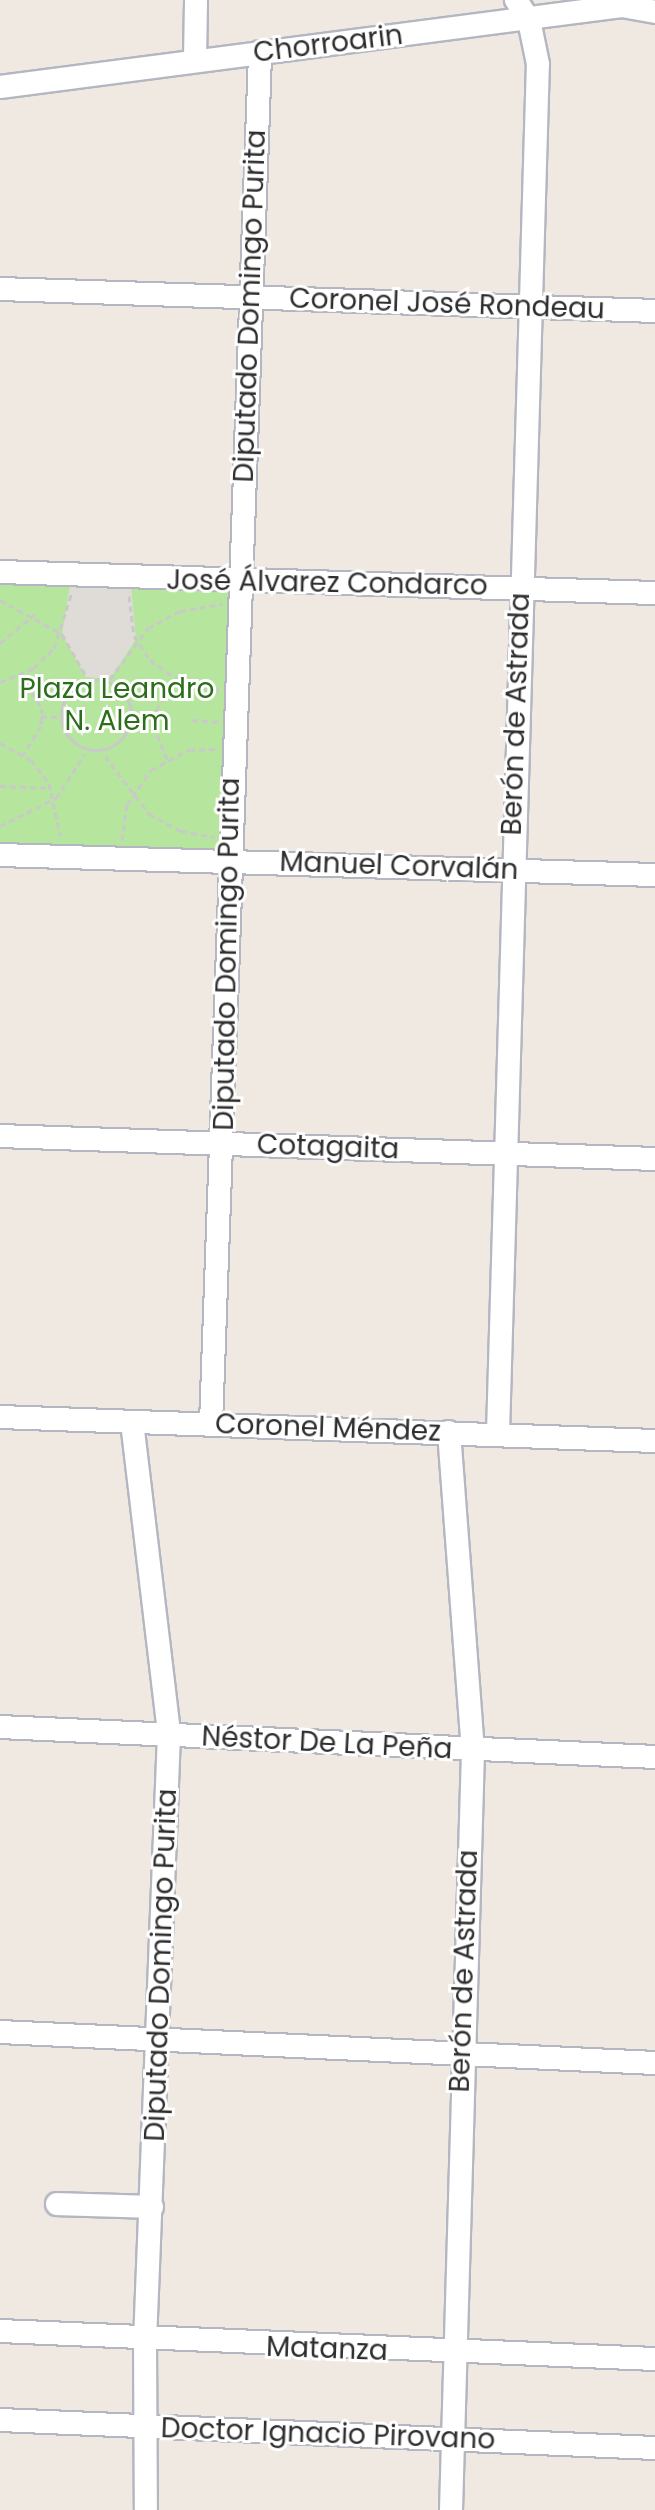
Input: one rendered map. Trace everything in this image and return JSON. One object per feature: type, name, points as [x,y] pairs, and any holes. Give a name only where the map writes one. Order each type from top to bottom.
[{"type":"street","points":[[195,59],[196,0]]},
{"type":"street","name":"Berón de Astrada","points":[[498,1433],[510,869],[538,64],[529,20],[516,0]]},
{"type":"street","name":"Chorroarin","points":[[0,87],[195,59],[529,20],[622,6],[655,12]]},
{"type":"street","name":"Diputado Domingo Purita","points":[[211,1424],[223,1144],[238,582],[260,52]]},
{"type":"street","name":"Coronel José Rondeau","points":[[0,289],[655,311]]},
{"type":"street","name":"José Álvarez Condarco","points":[[0,572],[655,593]]},
{"type":"street","name":"Manuel Corvalán","points":[[0,855],[655,875]]},
{"type":"street","name":"Cotagaita","points":[[0,1136],[655,1159]]},
{"type":"street","name":"Coronel Méndez","points":[[0,1417],[655,1441]]},
{"type":"street","name":"Diputado Domingo Purita","points":[[132,1422],[169,1734],[145,2342],[146,2510]]},
{"type":"street","name":"Berón de Astrada","points":[[449,1432],[473,1751],[451,2353],[451,2510]]},
{"type":"street","name":"Néstor De La Peña","points":[[0,1727],[655,1757]]},
{"type":"street","points":[[0,2032],[655,2063]]},
{"type":"street","points":[[57,2204],[152,2207]]},
{"type":"street","name":"Matanza","points":[[0,2331],[145,2342],[655,2359]]},
{"type":"street","name":"Doctor Ignacio Pirovano","points":[[0,2420],[655,2448]]},
{"type":"path","points":[[0,682],[21,675],[62,634],[70,609],[67,576]]},
{"type":"path","points":[[134,578],[128,608],[136,639],[174,680],[199,689],[235,688]]},
{"type":"path","points":[[0,600],[35,614],[62,634],[86,677]]},
{"type":"path","points":[[110,679],[136,639],[180,611],[238,605]]},
{"type":"path","points":[[0,643],[35,614]]},
{"type":"path","points":[[21,675],[36,692],[41,717],[23,755]]},
{"type":"path","points":[[86,677],[110,679]]},
{"type":"path","points":[[85,754],[64,717],[66,700],[86,677]]},
{"type":"path","points":[[110,679],[127,717]]},
{"type":"path","points":[[151,719],[174,680]]},
{"type":"path","points":[[41,717],[64,717]]},
{"type":"path","points":[[127,717],[151,719]]},
{"type":"path","points":[[105,755],[127,717]]},
{"type":"path","points":[[151,719],[167,759]]},
{"type":"path","points":[[192,720],[233,723]]},
{"type":"path","points":[[0,743],[23,755],[56,798],[55,856]]},
{"type":"path","points":[[123,860],[131,797],[167,759],[203,749],[233,753]]},
{"type":"path","points":[[85,754],[105,755]]},
{"type":"path","points":[[0,826],[56,798],[85,754]]},
{"type":"path","points":[[105,755],[131,797],[181,831],[230,832]]},
{"type":"path","points":[[0,786],[51,788]]},
{"type":"green space","name":"Plaza Leandro N. Alem","points":[[0,572],[238,582],[229,861],[0,855]]},
{"type":"shaded area","points":[[70,585],[131,586],[136,639],[110,679],[86,677],[62,634]]}]
